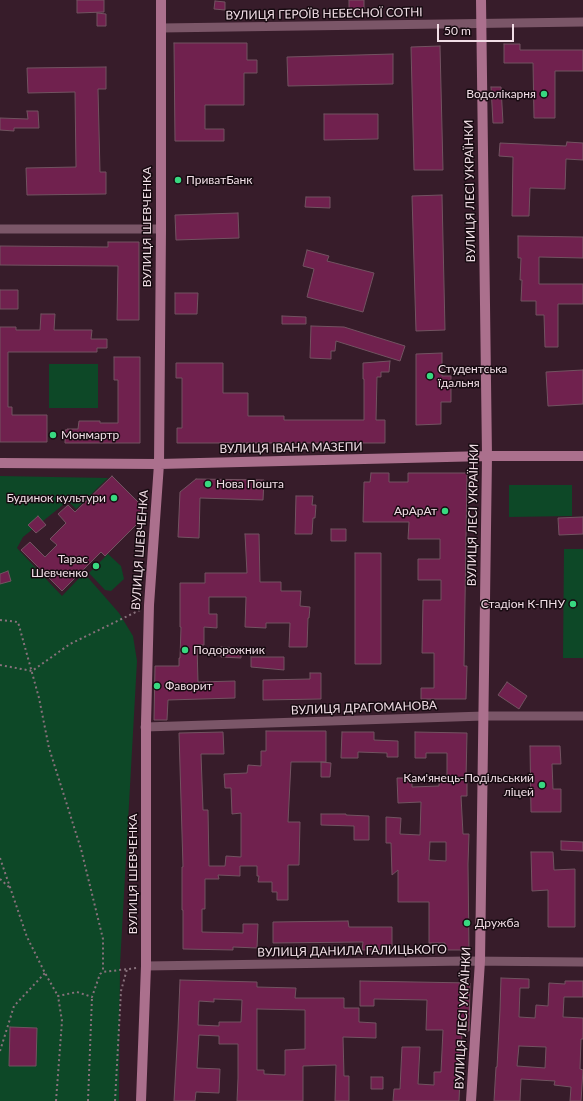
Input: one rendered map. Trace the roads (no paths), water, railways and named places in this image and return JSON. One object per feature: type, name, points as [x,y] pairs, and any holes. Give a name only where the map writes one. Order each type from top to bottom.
[{"type":"street","name":"ВУЛИЦЯ ШЕВЧЕНКА","points":[[141,1101],[146,966],[146,728],[149,605],[159,464],[161,0]]},
{"type":"street","name":"ВУЛИЦЯ ЛЕСІ УКРАЇНКИ","points":[[471,1101],[480,961],[487,456],[481,0]]},
{"type":"street","name":"ВУЛИЦЯ ГЕРОЇВ НЕБЕСНОЇ СОТНІ","points":[[161,28],[583,22]]},
{"type":"street","points":[[0,228],[161,229]]},
{"type":"street","name":"ВУЛИЦЯ ІВАНА МАЗЕПИ","points":[[0,463],[159,464],[487,456],[583,456]]},
{"type":"street","name":"ВУЛИЦЯ ДРАГОМАНОВА","points":[[146,728],[484,716],[583,716]]},
{"type":"street","name":"ВУЛИЦЯ ДАНИЛА ГАЛИЦЬКОГО","points":[[146,966],[480,961],[583,962]]},
{"type":"place","name":"Водолікарня","points":[[544,94]]},
{"type":"place","name":"ПриватБанк","points":[[178,180]]},
{"type":"place","name":"Студентська їдальня","points":[[430,376]]},
{"type":"place","name":"Монмартр","points":[[53,435]]},
{"type":"place","name":"Нова Пошта","points":[[208,484]]},
{"type":"place","name":"Будинок культури","points":[[114,498]]},
{"type":"place","name":"АрАрАт","points":[[445,511]]},
{"type":"place","name":"Тарас Шевченко","points":[[96,566]]},
{"type":"place","name":"Стадіон К-ПНУ","points":[[573,604]]},
{"type":"place","name":"Подорожник","points":[[185,650]]},
{"type":"place","name":"Фаворит","points":[[157,686]]},
{"type":"place","name":"Кам'янець-Подільський ліцей","points":[[542,785]]},
{"type":"place","name":"Дружба","points":[[467,923]]}]
